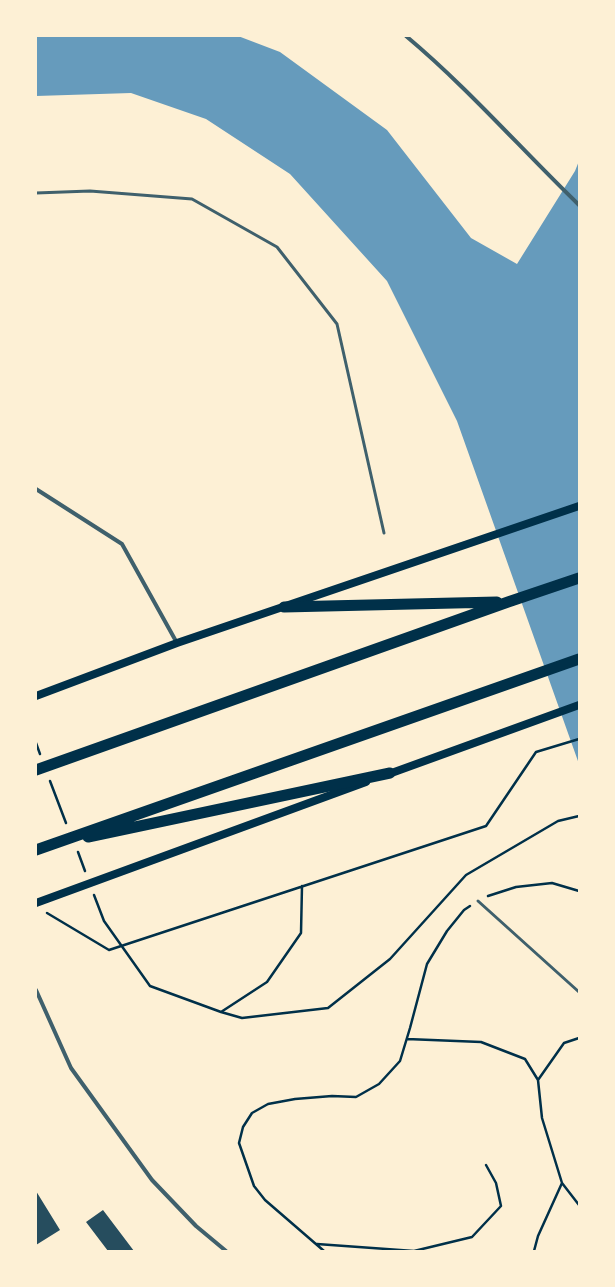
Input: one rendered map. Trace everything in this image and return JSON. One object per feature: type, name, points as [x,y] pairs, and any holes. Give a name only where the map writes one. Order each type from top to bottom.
[{"type":"highway","points":[[36,770],[579,578]]},
{"type":"highway","points":[[284,607],[508,602]]},
{"type":"highway","points":[[40,848],[579,659]]},
{"type":"highway","points":[[40,848],[390,773]]},
{"type":"main road","points":[[36,696],[177,643],[579,506]]},
{"type":"main road","points":[[36,903],[579,705]]},
{"type":"street","points":[[406,36],[428,55],[490,115],[579,205]]},
{"type":"street","points":[[36,489],[122,544],[177,643]]},
{"type":"street","points":[[36,990],[71,1068],[152,1180],[196,1226],[226,1251]]},
{"type":"lane","points":[[36,193],[90,191],[192,199],[277,247],[337,324],[384,533]]},
{"type":"lane","points":[[478,902],[579,992]]},
{"type":"path","points":[[43,911],[109,950],[486,826],[536,752],[579,739]]},
{"type":"path","points":[[36,743],[42,758]]},
{"type":"path","points":[[50,780],[67,825]]},
{"type":"path","points":[[93,892],[104,921],[150,986],[221,1012],[242,1018],[328,1008],[390,959],[466,875],[558,821],[579,817]]},
{"type":"path","points":[[76,847],[87,877]]},
{"type":"path","points":[[324,1251],[265,1200],[254,1186],[239,1144],[243,1127],[252,1113],[268,1104],[296,1099],[325,1096],[356,1097],[379,1084],[400,1061],[427,964],[451,926],[464,910],[489,896],[516,887],[552,883],[579,891]]},
{"type":"path","points":[[221,1012],[267,982],[301,934],[302,886]]},
{"type":"path","points":[[538,1080],[564,1043],[579,1038]]},
{"type":"path","points":[[407,1039],[481,1042],[525,1059],[538,1080],[542,1118],[562,1183],[579,1205]]},
{"type":"path","points":[[316,1244],[414,1251],[472,1237],[501,1206],[496,1183],[486,1165]]},
{"type":"path","points":[[534,1251],[538,1236],[562,1183]]},
{"type":"water","points":[[36,36],[238,36],[280,52],[387,130],[471,238],[517,264],[575,171],[579,161],[579,764],[457,421],[387,281],[290,174],[206,119],[131,93],[36,96]]},
{"type":"building","points":[[36,1191],[60,1230],[36,1245]]},
{"type":"building","points":[[103,1210],[134,1251],[108,1251],[86,1222]]}]
